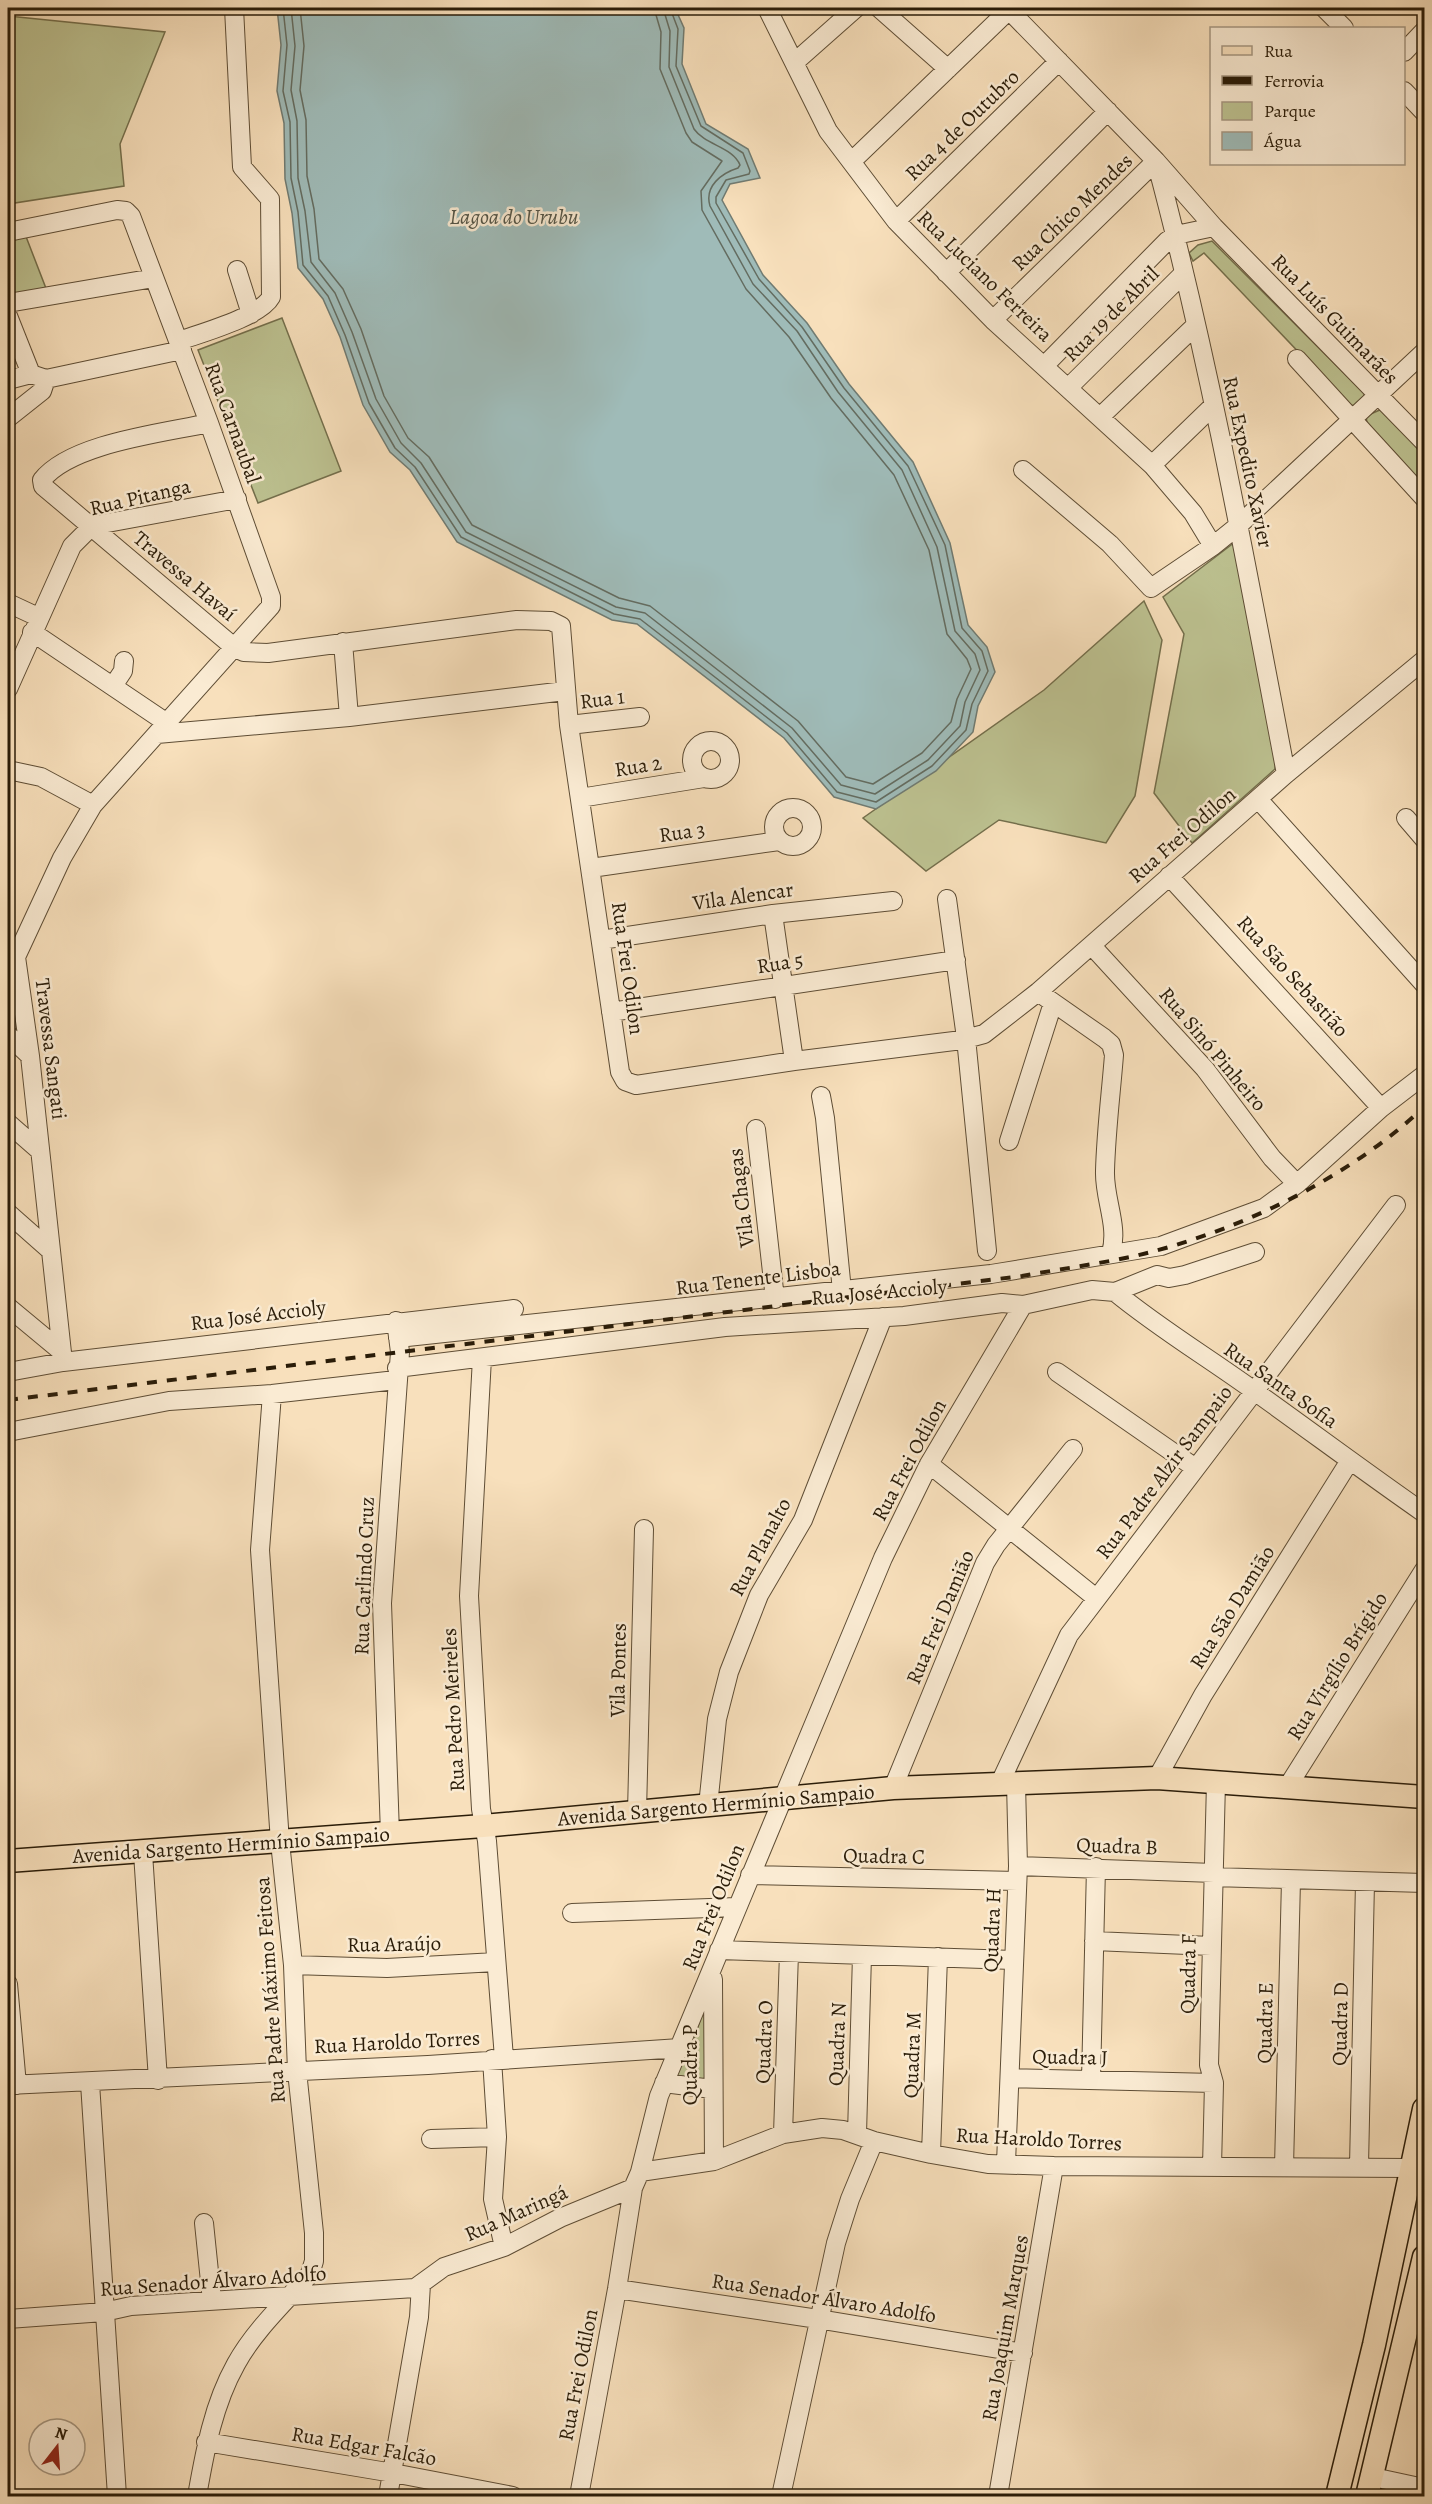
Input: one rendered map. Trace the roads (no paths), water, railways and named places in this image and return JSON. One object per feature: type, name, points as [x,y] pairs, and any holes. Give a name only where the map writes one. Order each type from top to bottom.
[{"type":"main road","name":"Avenida Sargento Hermínio Sampaio","points":[[8,1862],[390,1834],[893,1788],[1157,1778],[1425,1797]]},
{"type":"main road","points":[[1337,2496],[1389,2276],[1425,2109]]},
{"type":"main road","points":[[1370,2487],[1422,2286],[1425,2257]]},
{"type":"street","points":[[8,380],[38,377],[180,346],[251,314],[267,304],[270,297],[270,199],[242,167],[234,8]]},
{"type":"street","name":"Rua Luciano Ferreira","points":[[767,8],[828,131],[896,220],[993,320],[1101,416],[1152,465],[1193,513],[1213,546]]},
{"type":"street","points":[[795,62],[856,8]]},
{"type":"street","points":[[879,8],[948,69]]},
{"type":"street","points":[[1324,8],[1343,27]]},
{"type":"street","points":[[852,161],[1008,9]]},
{"type":"street","name":"Rua Luís Guimarães","points":[[1008,9],[1156,161],[1214,227],[1425,442]]},
{"type":"street","points":[[1405,51],[1425,31]]},
{"type":"street","name":"Rua 4 de Outubro","points":[[896,220],[1059,61]]},
{"type":"street","points":[[1405,92],[1425,112]]},
{"type":"street","points":[[946,273],[1108,111]]},
{"type":"street","name":"Rua Expedito Xavier","points":[[1156,161],[1176,235],[1214,406],[1286,774]]},
{"type":"street","name":"Rua Chico Mendes","points":[[993,320],[1156,161]]},
{"type":"street","name":"Rua Carnaubal","points":[[8,232],[117,210],[126,211],[131,216],[237,499],[271,597],[271,606],[93,805],[62,858],[10,961]]},
{"type":"street","points":[[1045,365],[1167,241],[1176,235],[1214,227]]},
{"type":"street","points":[[237,270],[251,314]]},
{"type":"street","name":"Rua 19 de Abril","points":[[1069,387],[1184,273]]},
{"type":"street","points":[[8,303],[154,278]]},
{"type":"street","points":[[8,316],[42,390],[8,418]]},
{"type":"street","points":[[1101,416],[1196,325]]},
{"type":"street","points":[[1023,470],[1110,544],[1151,588],[1213,546],[1239,525],[1425,352]]},
{"type":"street","points":[[1297,359],[1425,498]]},
{"type":"street","points":[[1152,465],[1214,406]]},
{"type":"street","name":"Travessa Havaí","points":[[209,423],[116,444],[80,455],[63,463],[42,480],[43,486],[51,493],[235,648]]},
{"type":"street","name":"Rua Pitanga","points":[[8,689],[35,624],[72,546],[91,527],[237,499]]},
{"type":"street","points":[[8,603],[113,686],[162,729],[349,717],[565,691]]},
{"type":"street","name":"Rua Frei Odilon","points":[[235,648],[244,652],[268,653],[518,620],[551,621],[561,626],[569,725],[620,1072],[625,1081],[636,1084],[984,1034],[1046,998],[1092,946],[1169,876],[1286,774],[1425,660]]},
{"type":"street","points":[[344,642],[349,717]]},
{"type":"street","points":[[113,686],[123,671],[124,661]]},
{"type":"street","name":"Rua 1","points":[[569,725],[639,717]]},
{"type":"street","points":[[8,770],[41,777],[93,805]]},
{"type":"street","name":"Rua 2","points":[[580,798],[704,778]]},
{"type":"street","points":[[1258,799],[1425,984]]},
{"type":"street","points":[[1406,818],[1425,839]]},
{"type":"street","name":"Rua 3","points":[[591,868],[779,841]]},
{"type":"street","name":"Rua São Sebastião","points":[[1169,876],[1381,1108]]},
{"type":"street","points":[[947,899],[966,1038],[987,1251]]},
{"type":"street","name":"Vila Alencar","points":[[601,940],[773,914],[893,901]]},
{"type":"street","points":[[773,914],[794,1061]]},
{"type":"street","name":"Rua Sinó Pinheiro","points":[[1092,946],[1205,1069],[1272,1158],[1297,1184]]},
{"type":"street","name":"Rua 5","points":[[611,1012],[956,960]]},
{"type":"street","name":"Travessa Sangati","points":[[10,961],[30,1056],[62,1356]]},
{"type":"street","points":[[1009,1141],[1046,998],[1111,1044],[1114,1055],[1105,1171],[1106,1190],[1119,1248]]},
{"type":"street","points":[[8,1035],[30,1056]]},
{"type":"street","points":[[1297,1184],[1381,1108],[1425,1075]]},
{"type":"street","points":[[821,1096],[842,1291]]},
{"type":"street","points":[[8,1123],[40,1151]]},
{"type":"street","name":"Vila Chagas","points":[[756,1129],[775,1299]]},
{"type":"street","name":"Rua Tenente Lisboa","points":[[397,1330],[775,1299],[991,1274],[1119,1248],[1161,1246],[1264,1208],[1297,1184]]},
{"type":"street","name":"Rua Padre Alzir Sampaio","points":[[1007,1784],[1069,1635],[1194,1467],[1396,1205]]},
{"type":"street","points":[[8,1213],[51,1251]]},
{"type":"street","points":[[1115,1292],[1157,1275],[1169,1278],[1185,1275],[1255,1252]]},
{"type":"street","name":"Rua José Accioly","points":[[8,1432],[169,1401],[272,1395],[482,1358],[713,1328],[883,1317],[1002,1303],[1023,1305],[1092,1290],[1115,1292]]},
{"type":"street","name":"Rua Santa Sofia","points":[[1115,1292],[1157,1327],[1254,1390],[1349,1462],[1425,1513]]},
{"type":"street","name":"Rua Frei Odilon","points":[[579,2496],[636,2180],[664,2083],[883,1558],[929,1464],[1023,1305]]},
{"type":"street","points":[[8,1306],[62,1356]]},
{"type":"street","name":"Rua José Accioly","points":[[8,1372],[62,1356],[397,1330],[514,1309]]},
{"type":"street","name":"Rua Planalto","points":[[708,1806],[717,1719],[729,1672],[759,1595],[803,1520],[883,1317]]},
{"type":"street","name":"Rua Carlindo Cruz","points":[[390,1834],[382,1603],[396,1374],[400,1352],[397,1330]]},
{"type":"street","name":"Rua Pedro Meireles","points":[[482,1358],[469,1596],[483,1826],[496,1962],[498,2059],[493,2199],[504,2247]]},
{"type":"street","points":[[1057,1372],[1194,1467]]},
{"type":"street","name":"Rua Padre Máximo Feitosa","points":[[197,2496],[206,2442],[228,2379],[237,2361],[310,2274],[314,2261],[314,2233],[297,2071],[293,1965],[280,1842],[260,1550],[272,1395]]},
{"type":"street","name":"Rua Frei Damião","points":[[893,1788],[986,1563],[1010,1528],[1074,1449]]},
{"type":"street","name":"Rua São Damião","points":[[1157,1778],[1218,1670],[1349,1462]]},
{"type":"street","points":[[929,1464],[1096,1598]]},
{"type":"street","name":"Vila Pontes","points":[[637,1812],[644,1529]]},
{"type":"street","name":"Rua Virgílio Brígido","points":[[1288,1786],[1425,1570]]},
{"type":"street","name":"Quadra F","points":[[1212,2167],[1214,2083],[1209,2065],[1216,1782]]},
{"type":"street","name":"Quadra H","points":[[1007,1784],[1017,1874],[1010,2078]]},
{"type":"street","points":[[143,1853],[158,2080]]},
{"type":"street","points":[[1091,2080],[1096,1867]]},
{"type":"street","name":"Quadra B","points":[[1017,1874],[1096,1867],[1213,1875]]},
{"type":"street","name":"Quadra C","points":[[750,1875],[1017,1874]]},
{"type":"street","points":[[1213,1875],[1291,1880],[1425,1883]]},
{"type":"street","name":"Quadra E","points":[[1284,2167],[1291,1880]]},
{"type":"street","name":"Quadra D","points":[[1359,2166],[1365,1882]]},
{"type":"street","points":[[572,1913],[736,1907]]},
{"type":"street","points":[[1094,1941],[1211,1946]]},
{"type":"street","points":[[719,1950],[1013,1960]]},
{"type":"street","name":"Quadra O","points":[[783,2134],[789,1953]]},
{"type":"street","name":"Quadra N","points":[[857,2134],[862,1955]]},
{"type":"street","name":"Quadra M","points":[[931,2154],[938,1957]]},
{"type":"street","name":"Rua Araújo","points":[[293,1965],[387,1968],[496,1962]]},
{"type":"street","name":"Quadra P","points":[[713,1968],[714,2162]]},
{"type":"street","points":[[8,1984],[12,2085]]},
{"type":"street","name":"Rua Haroldo Torres","points":[[12,2085],[158,2080],[680,2048]]},
{"type":"street","name":"Quadra J","points":[[1006,2163],[1010,2078],[1214,2083]]},
{"type":"street","points":[[90,2083],[117,2496]]},
{"type":"street","points":[[664,2083],[712,2089]]},
{"type":"street","name":"Rua Haroldo Torres","points":[[636,2180],[714,2162],[783,2134],[822,2128],[857,2134],[874,2141],[931,2154],[988,2164],[1411,2168]]},
{"type":"street","points":[[431,2139],[497,2136]]},
{"type":"street","points":[[781,2496],[818,2319],[839,2232],[874,2141]]},
{"type":"street","name":"Rua Joaquim Marques","points":[[998,2496],[1054,2166]]},
{"type":"street","name":"Rua Maringá","points":[[421,2284],[444,2267],[504,2247],[636,2180]]},
{"type":"street","points":[[204,2223],[212,2301]]},
{"type":"street","points":[[1389,2276],[1422,2286]]},
{"type":"street","points":[[388,2496],[420,2317],[421,2284]]},
{"type":"street","name":"Rua Senador Álvaro Adolfo","points":[[8,2319],[104,2312],[131,2306],[408,2289],[421,2284]]},
{"type":"street","name":"Rua Senador Álvaro Adolfo","points":[[617,2289],[1023,2353]]},
{"type":"street","name":"Rua Edgar Falcão","points":[[206,2442],[393,2473],[513,2496]]},
{"type":"street","points":[[1370,2487],[1425,2488]]},
{"type":"water","name":"Lagoa do Urubu","points":[[277,8],[675,8],[684,28],[682,64],[706,124],[748,149],[760,178],[730,184],[722,200],[763,275],[807,323],[849,384],[913,462],[950,543],[968,625],[987,647],[995,672],[978,706],[973,732],[936,771],[876,809],[834,797],[784,738],[637,624],[612,620],[457,542],[410,470],[390,452],[363,405],[340,337],[323,299],[298,268],[292,213],[285,179],[284,123],[277,91],[281,45]]},
{"type":"railway","points":[[8,1400],[1022,1276],[1107,1262],[1174,1246],[1212,1233],[1289,1200],[1361,1157],[1424,1107]]}]
